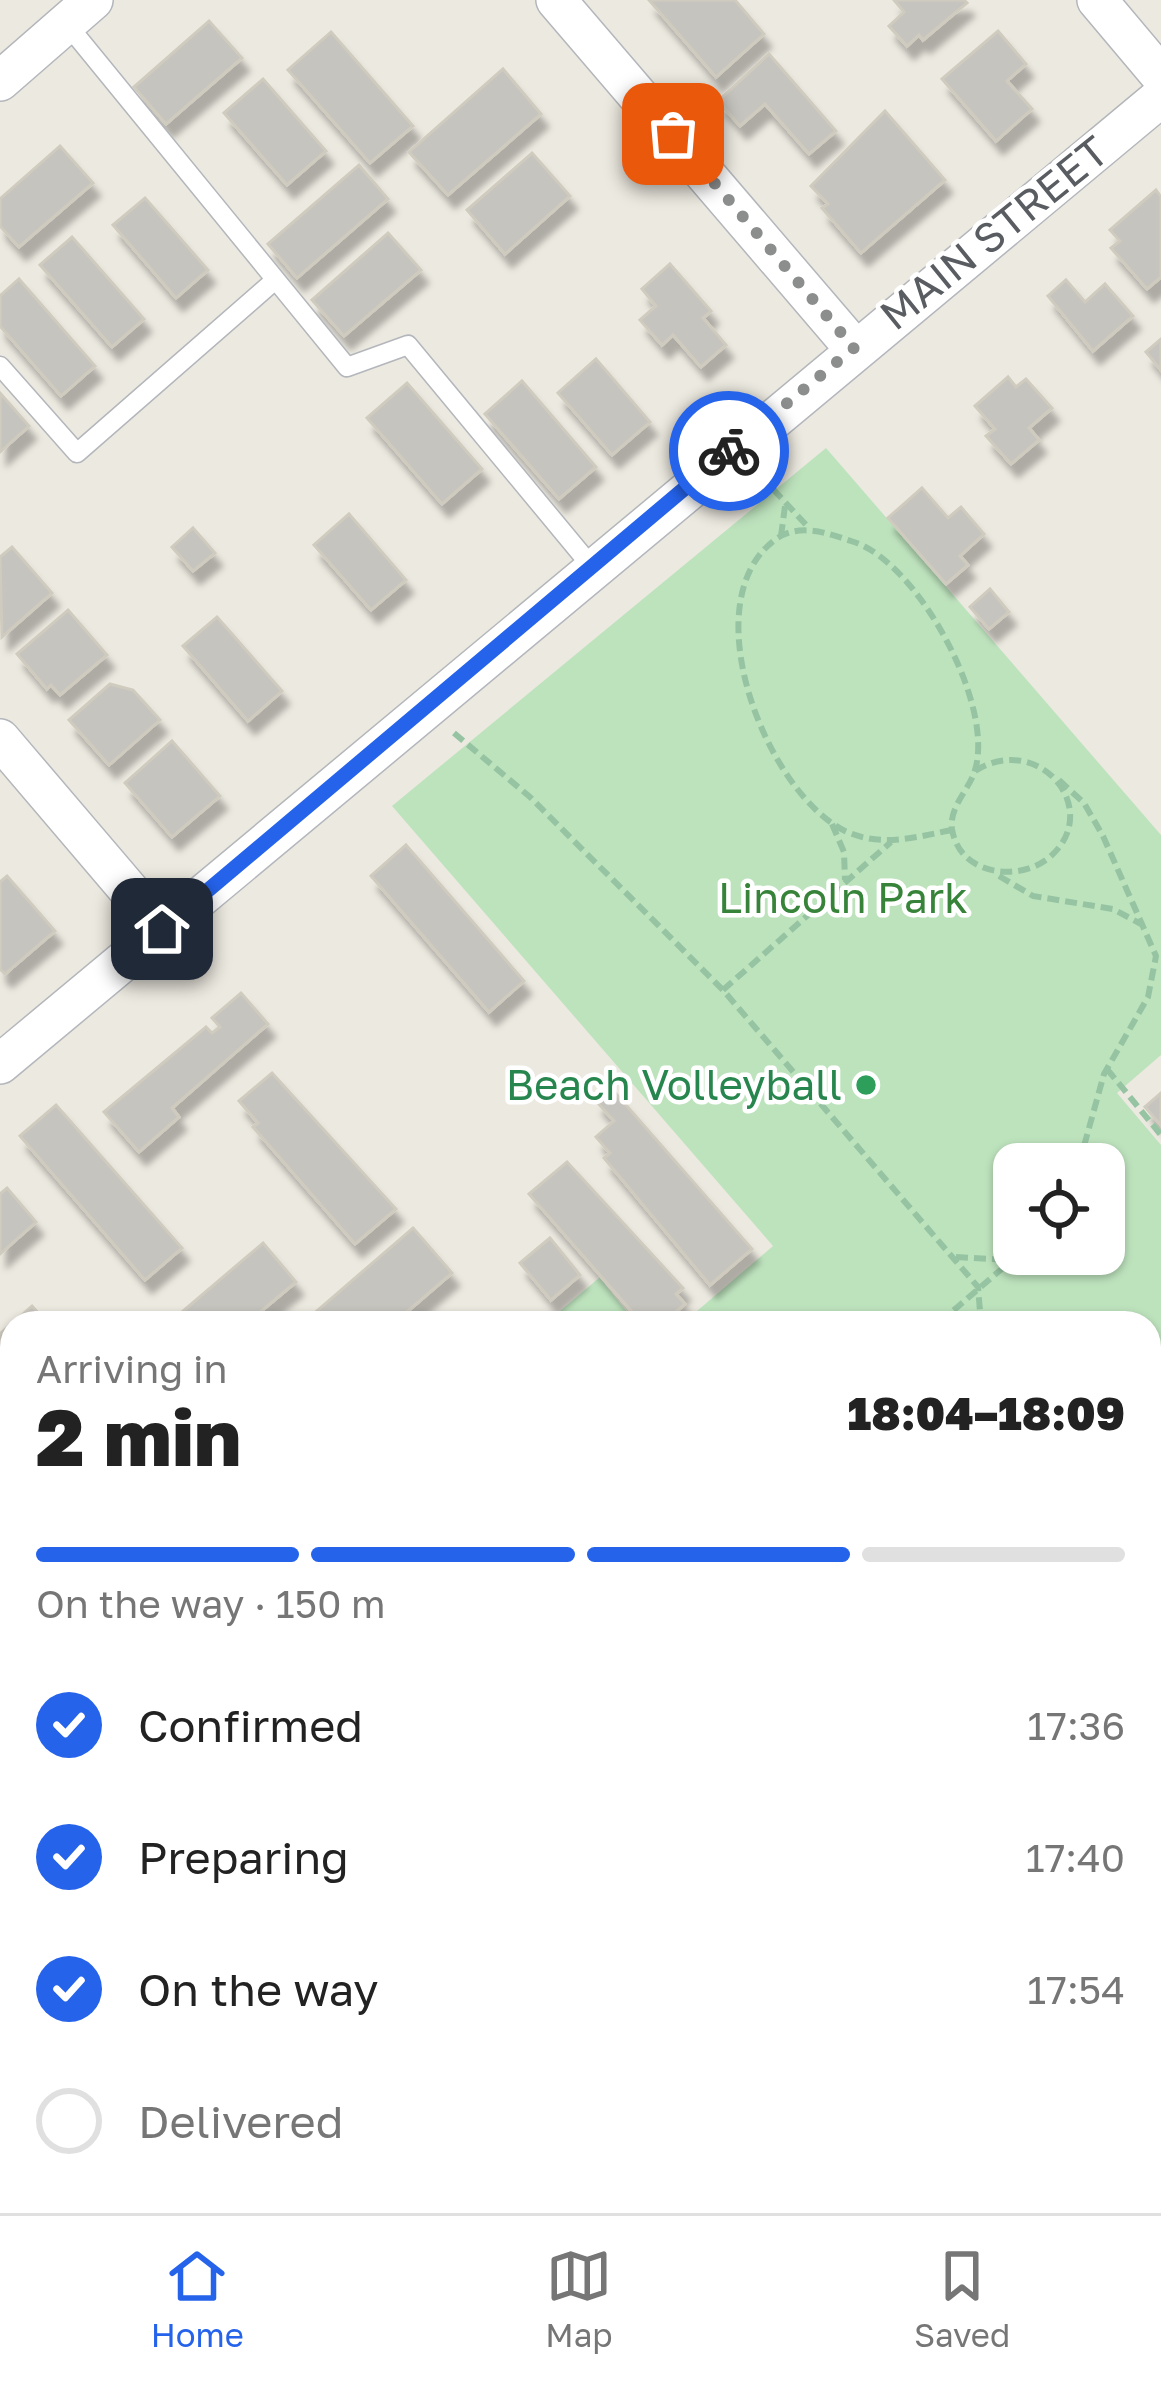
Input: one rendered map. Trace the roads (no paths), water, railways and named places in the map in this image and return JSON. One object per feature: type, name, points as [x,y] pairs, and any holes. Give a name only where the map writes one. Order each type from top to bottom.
[{"type":"street","points":[[556,0],[854,348]]},
{"type":"street","points":[[1097,0],[1161,76]]},
{"type":"street","points":[[0,81],[80,12]]},
{"type":"street","name":"MAIN STREET","points":[[0,1064],[736,446],[1161,97]]},
{"type":"street","points":[[0,739],[162,929]]},
{"type":"lane","points":[[80,12],[274,281],[347,367],[408,345],[592,567]]},
{"type":"lane","points":[[0,366],[77,452],[274,281]]},
{"type":"place","name":"Beach Volleyball","points":[[866,1085]]},
{"type":"park label","name":"Lincoln Park","points":[[843,898]]}]
